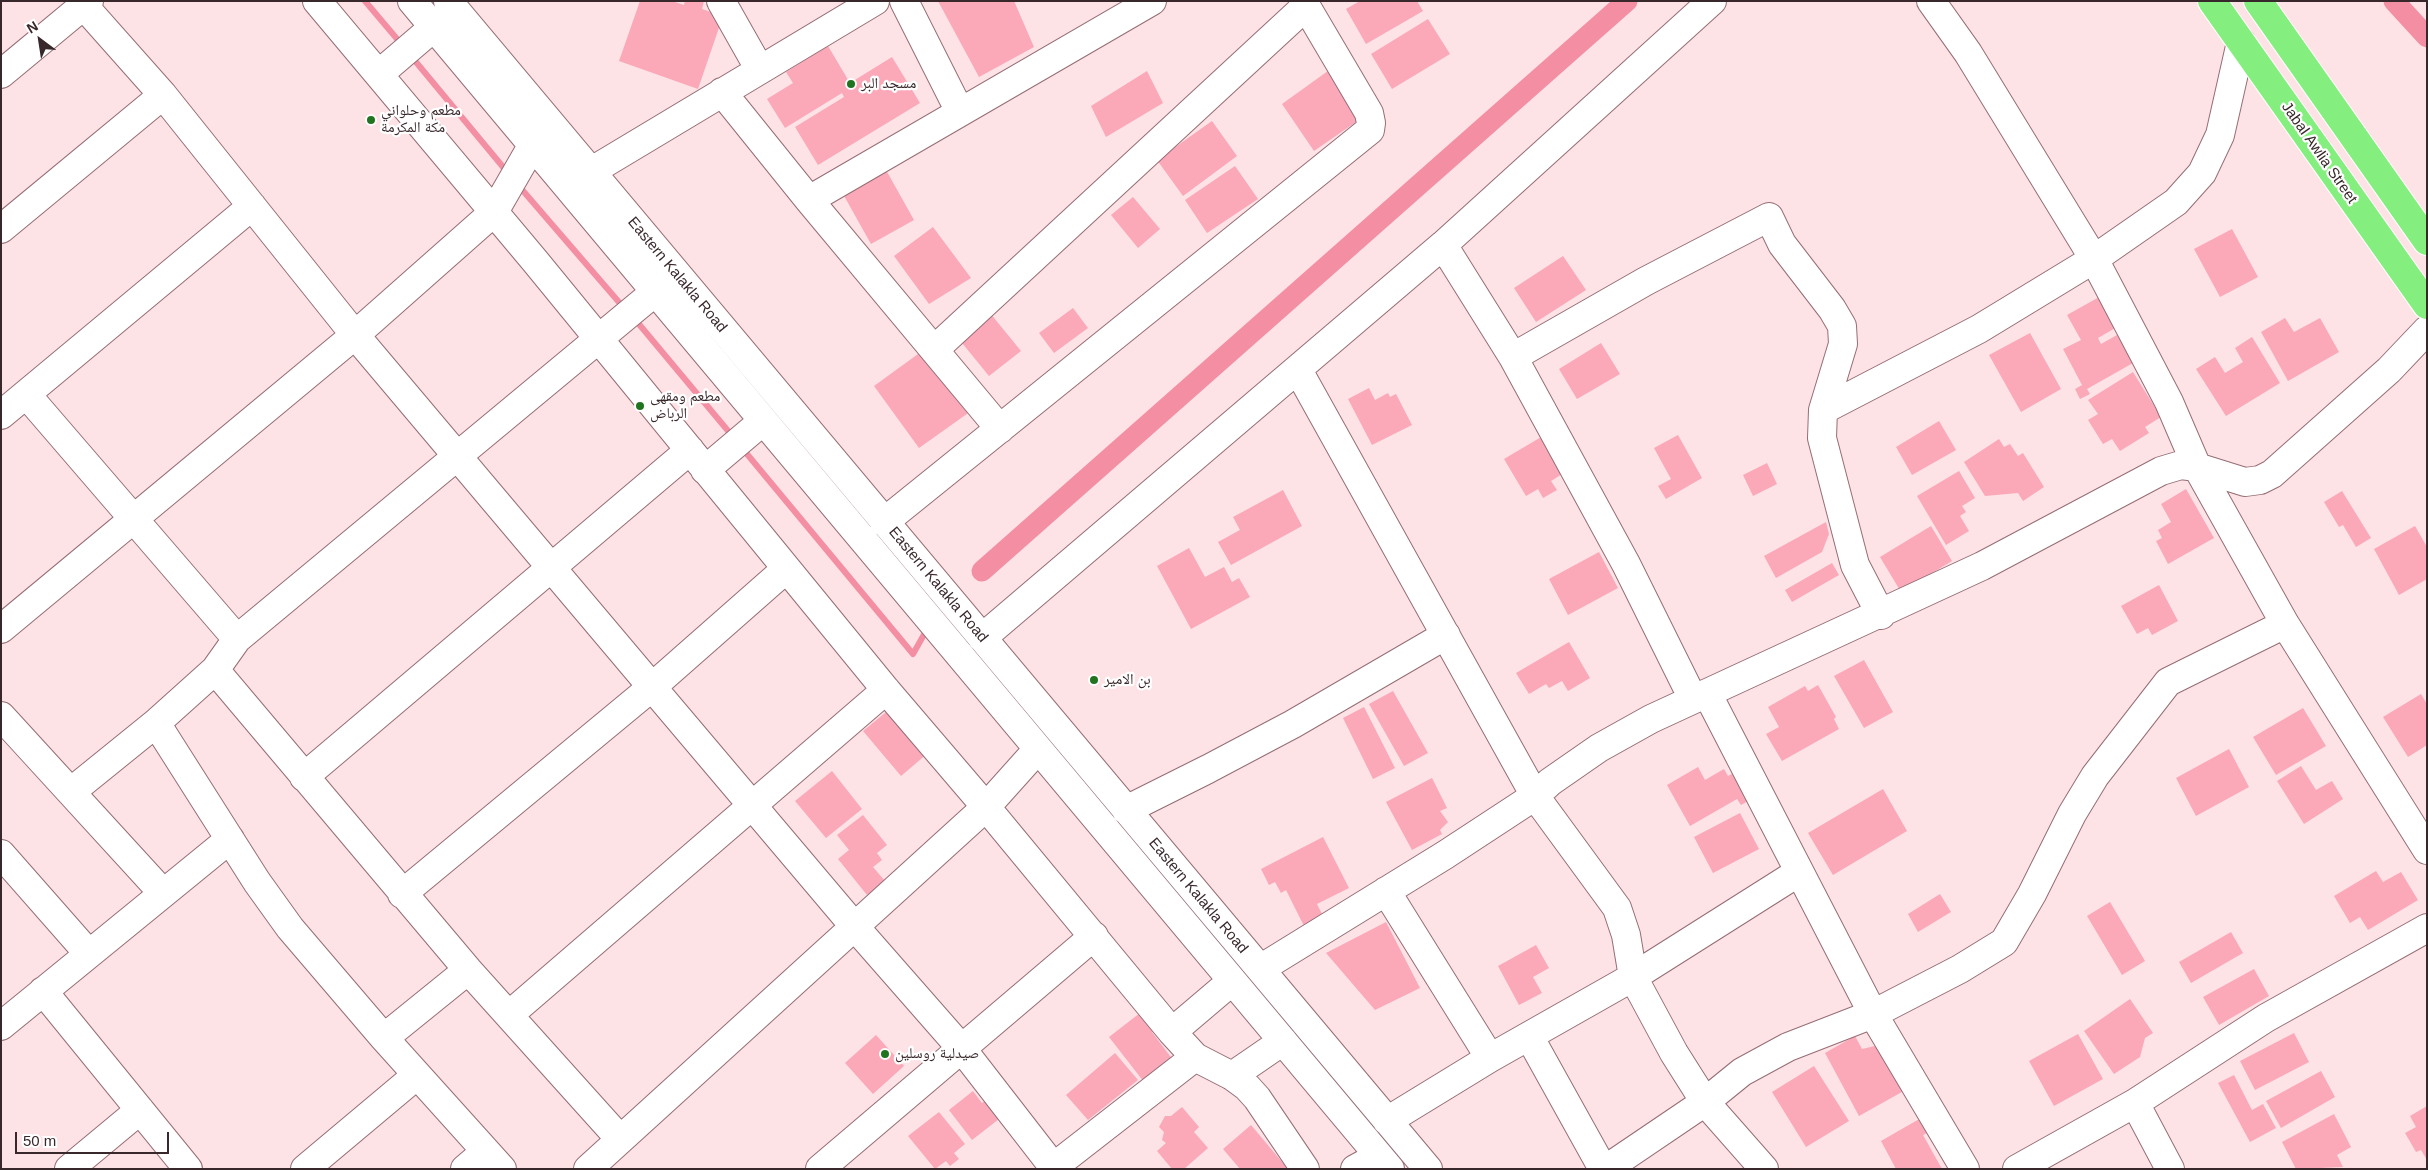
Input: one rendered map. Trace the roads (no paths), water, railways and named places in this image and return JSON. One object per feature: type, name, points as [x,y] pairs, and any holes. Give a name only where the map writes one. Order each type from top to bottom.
[{"type":"highway","name":"Jabal Awlia Street","points":[[2212,1],[2427,305]]},
{"type":"highway","points":[[2258,1],[2427,241]]},
{"type":"street","points":[[317,1],[494,212],[886,690],[986,806],[1172,1032],[1195,1057],[1232,1076],[1257,1098],[1305,1169]]},
{"type":"street","name":"Eastern Kalakla Road","points":[[412,1],[1384,1162]]},
{"type":"street","name":"Eastern Kalakla Road","points":[[448,1],[1428,1169]]},
{"type":"street","points":[[721,1],[760,70]]},
{"type":"street","points":[[590,172],[875,1]]},
{"type":"street","points":[[904,1],[960,112]]},
{"type":"street","points":[[809,200],[1152,1]]},
{"type":"street","points":[[982,638],[1443,245],[1712,1]]},
{"type":"street","points":[[1930,1],[1973,61],[2094,259],[2169,402],[2198,468],[2285,624],[2427,850]]},
{"type":"street","points":[[884,522],[1370,130],[1369,113],[1305,3],[934,350]]},
{"type":"street","points":[[1,74],[86,4],[163,95],[356,335],[855,927],[962,1049],[1053,1168],[1195,1057]]},
{"type":"street","points":[[379,74],[434,27]]},
{"type":"street","points":[[1823,410],[1980,329],[2094,259],[2176,202],[2202,173],[2220,136],[2241,42]]},
{"type":"street","points":[[722,92],[809,200],[1000,429]]},
{"type":"street","points":[[1,228],[163,95]]},
{"type":"street","points":[[1,629],[134,521],[356,335],[494,212],[532,146]]},
{"type":"street","points":[[1,416],[252,206]]},
{"type":"street","points":[[1513,357],[1646,282],[1769,217],[1782,244],[1832,309],[1842,326],[1843,344],[1823,410],[1822,438],[1855,565],[1881,614]]},
{"type":"street","points":[[1443,245],[1513,357],[1626,564],[1799,872],[1873,1014],[1965,1169]]},
{"type":"street","points":[[72,792],[156,724],[215,670],[237,639],[655,292]]},
{"type":"street","points":[[1260,969],[1535,796],[1550,782],[1599,748],[1700,696],[1982,566],[2161,471],[2180,465],[2198,468],[2245,482],[2260,480],[2272,474],[2389,370],[2427,330]]},
{"type":"street","points":[[1298,370],[1535,796],[1617,908],[1626,935],[1632,977],[1674,1053],[1705,1102],[1764,1169]]},
{"type":"street","points":[[26,394],[237,639]]},
{"type":"street","points":[[304,777],[552,568],[698,460],[763,421]]},
{"type":"street","points":[[402,894],[652,687],[786,569]]},
{"type":"street","points":[[1528,1036],[1604,1169],[1705,1102],[1742,1072],[1788,1047],[1873,1014],[1960,969],[2004,942],[2032,894],[2072,814],[2095,776],[2168,682],[2285,624]]},
{"type":"street","points":[[1126,810],[1208,770],[1293,724],[1446,635]]},
{"type":"street","points":[[215,670],[402,894],[620,1139]]},
{"type":"street","points":[[509,1015],[886,690]]},
{"type":"street","points":[[1,716],[163,893]]},
{"type":"street","points":[[156,724],[290,928],[384,1038],[493,1160],[465,1169]]},
{"type":"street","points":[[588,1169],[986,806],[1038,749]]},
{"type":"street","points":[[1,1026],[230,839]]},
{"type":"street","points":[[1,854],[89,954]]},
{"type":"street","points":[[1387,1120],[1490,1058],[1632,977],[1799,872]]},
{"type":"street","points":[[1386,891],[1490,1058]]},
{"type":"street","points":[[2017,1169],[2135,1104],[2266,1018],[2427,928]]},
{"type":"street","points":[[820,1169],[1094,936]]},
{"type":"street","points":[[384,1038],[468,970]]},
{"type":"street","points":[[1172,1032],[1232,981]]},
{"type":"street","points":[[43,991],[188,1169]]},
{"type":"street","points":[[1232,1076],[1283,1041]]},
{"type":"street","points":[[305,1169],[417,1075]]},
{"type":"street","points":[[2135,1104],[2170,1169]]},
{"type":"street","points":[[69,1169],[140,1110]]},
{"type":"street","points":[[1355,1169],[1384,1162]]},
{"type":"waterway","points":[[365,1],[403,46]]},
{"type":"waterway","points":[[982,571],[1627,1]]},
{"type":"waterway","points":[[2394,1],[2427,37]]},
{"type":"waterway","points":[[411,56],[508,173]]},
{"type":"waterway","points":[[518,185],[624,308]]},
{"type":"waterway","points":[[633,317],[734,438]]},
{"type":"waterway","points":[[742,448],[913,654],[926,631]]},
{"type":"place","name":"مسجد البر","points":[[851,84]]},
{"type":"place","name":"مطعم وحلواني مكة المكرمة","points":[[371,120]]},
{"type":"place","name":"مطعم ومقهى الرباض","points":[[640,406]]},
{"type":"place","name":"بن الامير","points":[[1094,680]]},
{"type":"place","name":"صيدلية روسلين","points":[[885,1054]]}]
